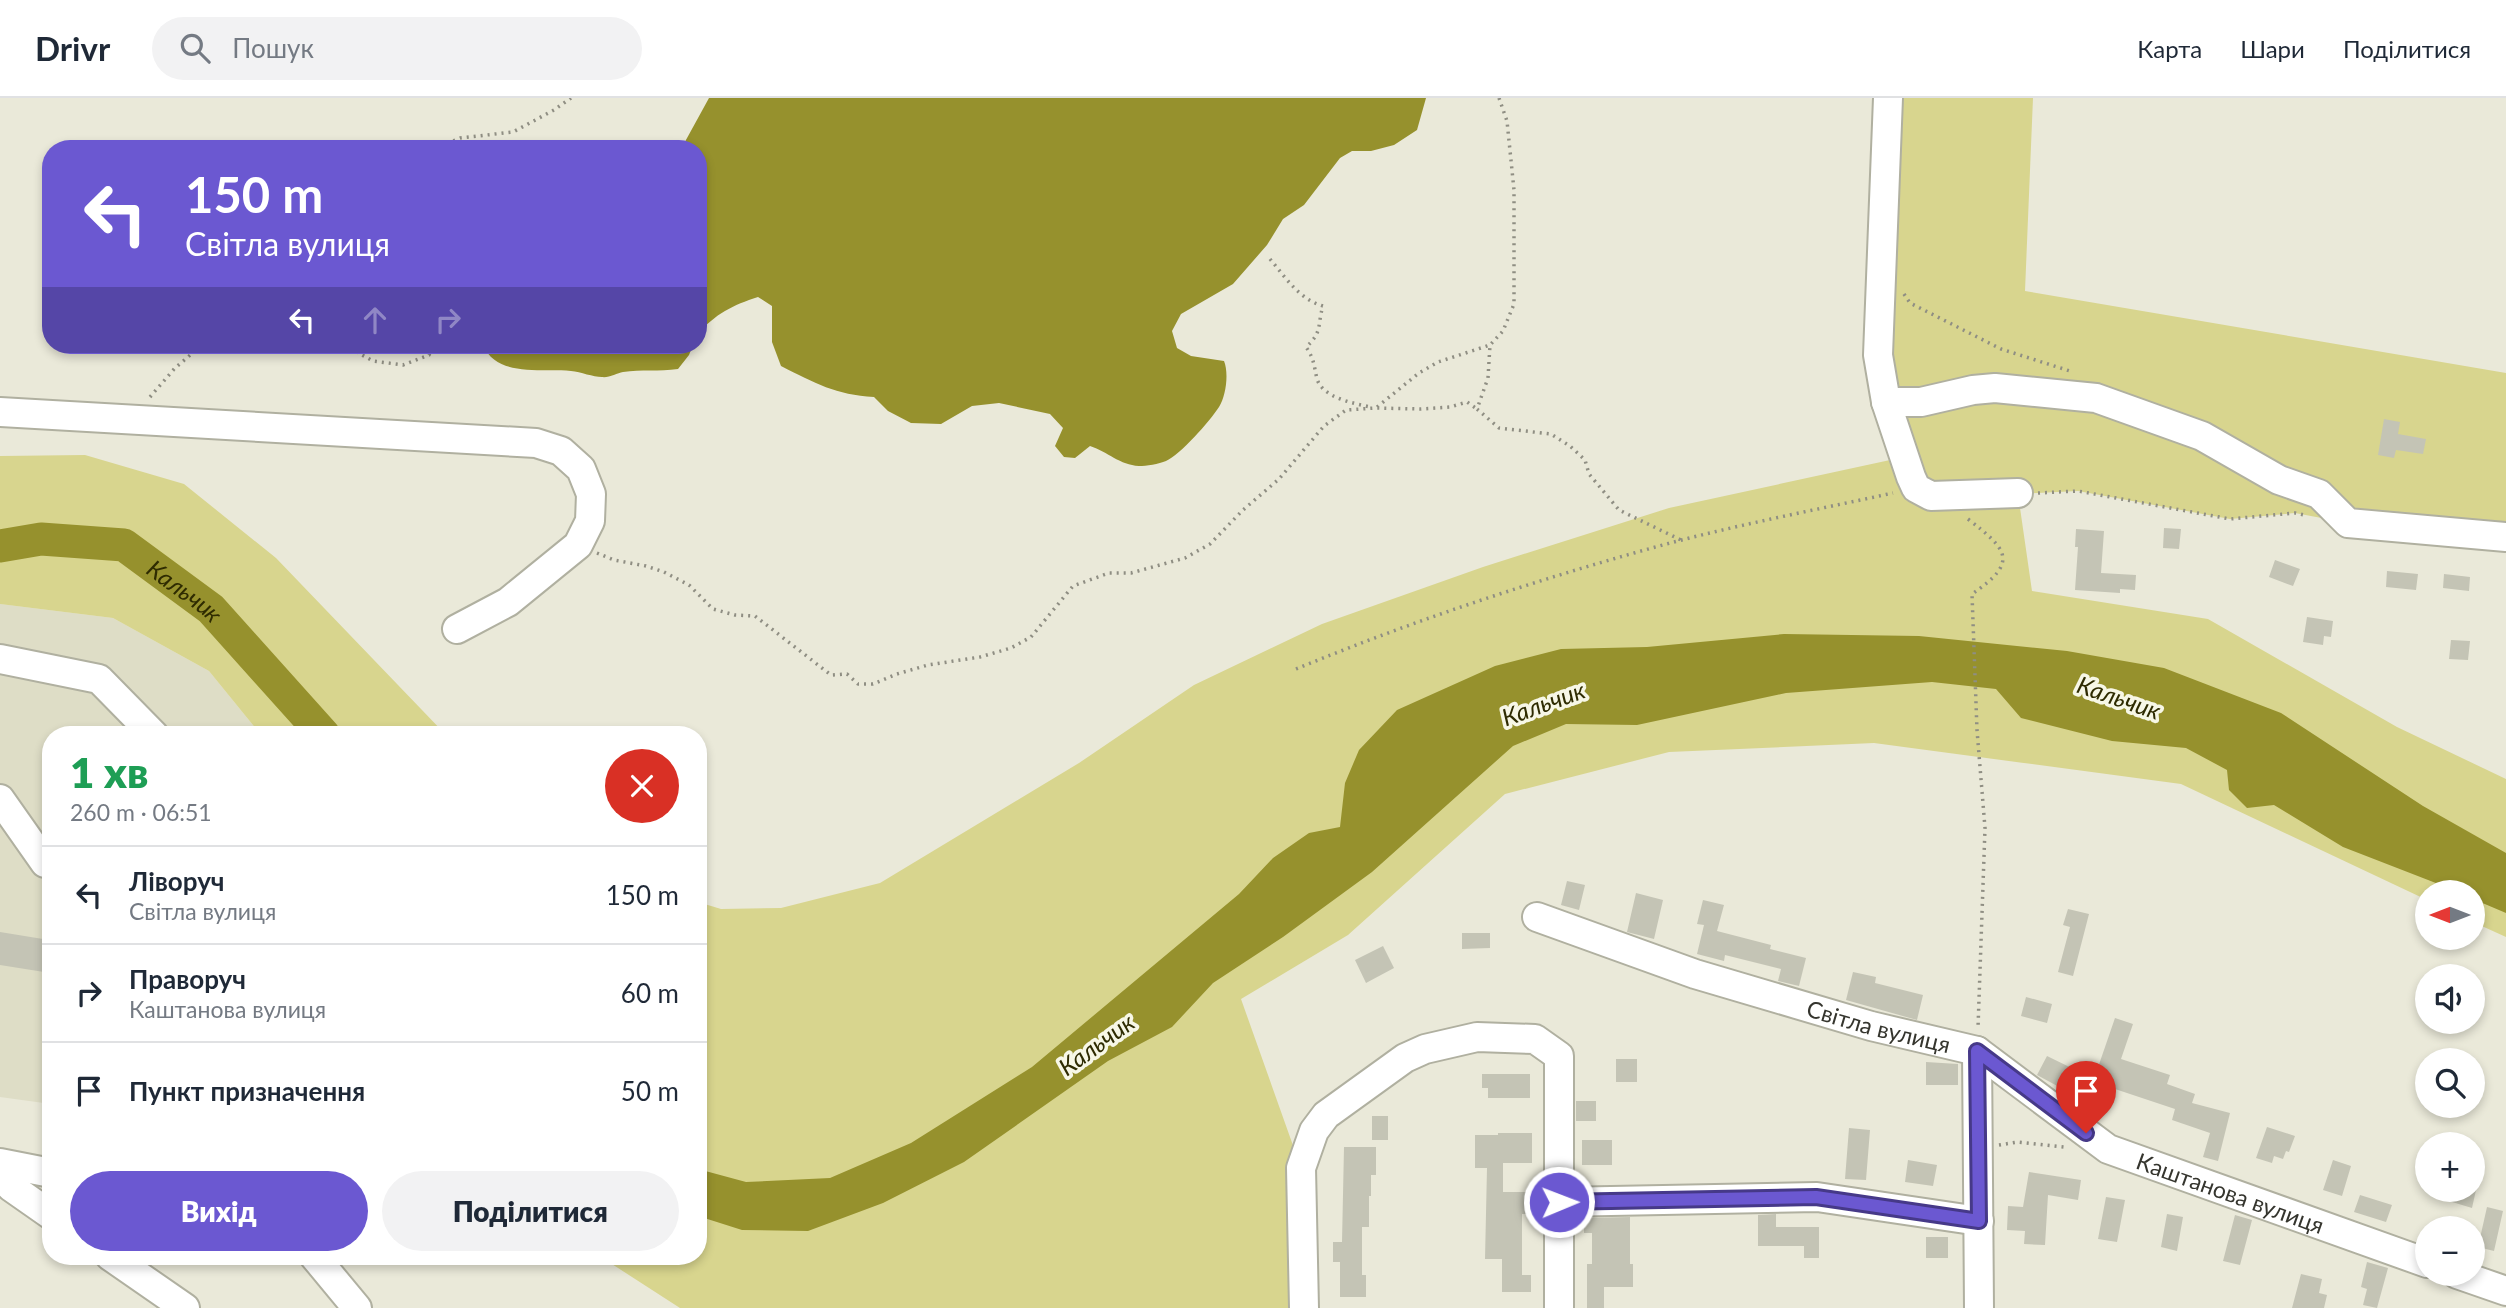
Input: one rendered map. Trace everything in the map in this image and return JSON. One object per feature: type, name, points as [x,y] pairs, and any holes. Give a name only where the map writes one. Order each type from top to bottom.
[{"type":"street","points":[[1888,98],[1878,355],[1886,402],[1916,488],[1931,496],[2018,493]]},
{"type":"street","points":[[1886,402],[1921,402],[1973,390],[1995,388],[2096,398],[2202,436],[2279,480],[2319,494],[2348,523],[2506,537]]},
{"type":"street","points":[[0,412],[536,443],[561,451],[581,469],[591,494],[590,521],[578,545],[508,602],[457,629]]},
{"type":"street","points":[[0,659],[99,679],[145,726]]},
{"type":"street","points":[[0,799],[42,859]]},
{"type":"street","name":"Світла вулиця","points":[[1537,917],[1695,974],[1871,1026],[1977,1051],[1979,1308]]},
{"type":"street","points":[[1304,1308],[1301,1168],[1314,1131],[1326,1115],[1405,1058],[1425,1049],[1477,1037],[1535,1039],[1559,1056],[1559,1308]]},
{"type":"street","name":"Каштанова вулиця","points":[[1977,1051],[2108,1149],[2415,1259]]},
{"type":"street","points":[[0,1163],[42,1171]]},
{"type":"street","points":[[0,1174],[11,1187],[42,1209]]},
{"type":"street","points":[[1559,1202],[1816,1197],[1979,1221]]},
{"type":"street","points":[[122,1265],[174,1305]]},
{"type":"street","points":[[321,1265],[357,1308]]},
{"type":"street","points":[[2485,1284],[2506,1292]]},
{"type":"path","points":[[455,140],[513,132],[572,98]]},
{"type":"path","points":[[1375,408],[1419,373],[1438,362],[1490,345],[1503,331],[1514,304],[1514,190],[1507,121],[1499,98]]},
{"type":"path","points":[[1270,259],[1297,291],[1310,302],[1324,306],[1320,316],[1320,328],[1315,339],[1306,347],[1317,368],[1317,381],[1329,394],[1375,408]]},
{"type":"path","points":[[1903,293],[1910,303],[2001,349],[2075,372]]},
{"type":"path","points":[[1477,409],[1488,378],[1490,345]]},
{"type":"path","points":[[131,420],[175,368],[191,354]]},
{"type":"path","points":[[360,354],[373,361],[403,365],[429,354]]},
{"type":"path","points":[[578,545],[614,560],[664,572],[689,585],[713,610],[755,616],[831,675],[847,674],[858,684],[873,684],[928,665],[980,657],[1011,648],[1031,637],[1073,586],[1109,573],[1131,573],[1185,558],[1210,544],[1243,510],[1279,480],[1324,426],[1346,410],[1421,410],[1467,402],[1499,428],[1551,434],[1585,460],[1589,474],[1619,510],[1683,541]]},
{"type":"path","points":[[1296,669],[1372,638],[1566,572],[1683,541],[1916,488]]},
{"type":"path","points":[[2018,493],[2078,491],[2230,519],[2295,513]]},
{"type":"path","points":[[1967,517],[1997,542],[2002,556],[2002,568],[1992,580],[1972,594],[1977,730],[1985,828],[1977,1051]]},
{"type":"path","points":[[1978,1158],[2008,1143],[2071,1147]]},
{"type":"shaded area","points":[[1888,98],[2033,98],[2025,291],[2506,373],[2506,537],[2348,523],[2295,513],[2230,519],[2078,491],[2018,494],[2032,591],[2208,619],[2397,727],[2506,779],[2506,937],[2485,927],[2485,880],[2415,880],[2415,894],[2181,784],[1874,743],[1669,752],[1505,794],[1348,935],[1241,999],[1301,1168],[1304,1308],[680,1308],[613,1265],[707,1265],[707,905],[721,909],[781,908],[880,883],[1079,763],[1194,685],[1322,624],[1483,567],[1669,508],[1904,457],[1886,402]]},
{"type":"shaded area","points":[[85,455],[184,484],[276,558],[437,726],[254,726],[209,671],[113,618],[0,604],[0,456]]},
{"type":"shaded area","points":[[0,604],[113,618],[209,671],[254,726],[42,726],[42,1103],[0,1097]]},
{"type":"water","points":[[709,98],[1426,98],[1417,130],[1394,145],[1371,151],[1352,151],[1340,158],[1304,205],[1283,219],[1267,245],[1233,284],[1181,314],[1172,331],[1177,348],[1191,356],[1224,361],[1226,384],[1223,397],[1209,420],[1172,458],[1153,465],[1139,466],[1126,463],[1090,446],[1075,458],[1064,457],[1055,446],[1063,428],[1050,414],[999,403],[972,406],[941,424],[911,423],[888,411],[874,397],[848,394],[815,383],[781,366],[772,342],[772,306],[758,297],[725,311],[707,325],[707,140],[686,140]]},
{"type":"water","points":[[689,354],[678,369],[630,371],[605,377],[571,371],[509,367],[490,355]]},
{"type":"water","points":[[1784,634],[1919,636],[2067,651],[2164,668],[2281,713],[2423,806],[2506,853],[2506,913],[2485,904],[2485,880],[2428,880],[2343,847],[2274,805],[2247,808],[2229,790],[2227,770],[2186,748],[2112,741],[2021,718],[1996,689],[1932,682],[1786,693],[1637,725],[1566,724],[1513,746],[1372,872],[1283,937],[1213,983],[1172,1027],[1108,1061],[964,1162],[883,1203],[808,1231],[742,1230],[707,1219],[707,1171],[746,1182],[830,1178],[911,1143],[1032,1067],[1239,894],[1273,858],[1309,833],[1340,827],[1345,783],[1359,750],[1397,710],[1495,666],[1561,649],[1647,647]]},
{"type":"building","points":[[2384,419],[2400,422],[2398,434],[2426,439],[2423,454],[2396,450],[2394,458],[2378,455]]},
{"type":"building","points":[[2164,528],[2181,529],[2179,549],[2163,548]]},
{"type":"building","points":[[2076,529],[2104,531],[2101,573],[2136,575],[2135,590],[2120,589],[2120,593],[2075,590],[2078,547],[2075,547]]},
{"type":"building","points":[[2275,560],[2300,569],[2293,586],[2269,577]]},
{"type":"building","points":[[2387,571],[2418,574],[2416,590],[2386,587]]},
{"type":"building","points":[[2444,574],[2470,577],[2469,591],[2443,588]]},
{"type":"building","points":[[2307,617],[2333,621],[2331,637],[2324,636],[2323,645],[2303,642]]},
{"type":"building","points":[[2451,640],[2470,641],[2468,660],[2449,659]]},
{"type":"building","points":[[1567,881],[1585,885],[1579,910],[1561,905]]},
{"type":"building","points":[[1636,893],[1663,900],[1654,939],[1627,932]]},
{"type":"building","points":[[1703,900],[1724,905],[1717,931],[1771,945],[1770,949],[1806,958],[1799,986],[1778,981],[1781,969],[1725,955],[1724,961],[1697,954],[1704,925],[1697,924]]},
{"type":"building","points":[[2068,909],[2089,914],[2073,976],[2058,972],[2070,927],[2063,925]]},
{"type":"building","points":[[0,932],[42,939],[42,972],[0,965]]},
{"type":"building","points":[[1462,933],[1490,933],[1490,948],[1462,949]]},
{"type":"building","points":[[1383,946],[1394,968],[1366,983],[1355,960]]},
{"type":"building","points":[[1853,972],[1876,977],[1875,983],[1923,995],[1917,1020],[1846,1000]]},
{"type":"building","points":[[2026,997],[2052,1004],[2047,1023],[2021,1016]]},
{"type":"building","points":[[2115,1018],[2133,1024],[2121,1059],[2170,1075],[2167,1084],[2195,1094],[2192,1103],[2230,1113],[2218,1161],[2203,1157],[2210,1133],[2172,1120],[2175,1109],[2109,1087],[2098,1116],[2082,1109],[2085,1101],[2037,1075],[2047,1056],[2094,1079]]},
{"type":"building","points":[[1616,1059],[1637,1059],[1637,1082],[1616,1082]]},
{"type":"building","points":[[1926,1062],[1958,1064],[1958,1085],[1926,1085]]},
{"type":"building","points":[[1482,1074],[1530,1074],[1530,1098],[1488,1098],[1488,1088],[1482,1088]]},
{"type":"building","points":[[1576,1101],[1596,1101],[1596,1121],[1576,1121]]},
{"type":"building","points":[[1372,1116],[1388,1116],[1388,1140],[1372,1140]]},
{"type":"building","points":[[2267,1127],[2295,1136],[2289,1152],[2286,1151],[2283,1159],[2274,1156],[2272,1163],[2256,1158]]},
{"type":"building","points":[[1849,1128],[1870,1130],[1866,1180],[1845,1179]]},
{"type":"building","points":[[1532,1133],[1532,1163],[1503,1163],[1503,1192],[1531,1192],[1531,1214],[1522,1214],[1522,1275],[1531,1275],[1531,1292],[1502,1292],[1502,1259],[1485,1259],[1487,1168],[1475,1168],[1475,1135]]},
{"type":"building","points":[[1582,1140],[1612,1140],[1612,1165],[1582,1165]]},
{"type":"building","points":[[1344,1147],[1376,1147],[1376,1175],[1371,1175],[1369,1196],[1369,1227],[1362,1227],[1362,1275],[1366,1275],[1366,1297],[1340,1297],[1340,1262],[1333,1262],[1333,1242],[1342,1242]]},
{"type":"building","points":[[1908,1160],[1937,1165],[1933,1186],[1905,1182]]},
{"type":"building","points":[[2333,1160],[2351,1166],[2342,1196],[2323,1190]]},
{"type":"building","points":[[2029,1172],[2081,1180],[2078,1200],[2048,1195],[2045,1245],[2024,1244],[2025,1231],[2007,1230],[2008,1206],[2023,1207]]},
{"type":"building","points":[[2360,1195],[2392,1205],[2386,1222],[2354,1212]]},
{"type":"building","points":[[2106,1197],[2125,1200],[2117,1242],[2098,1239]]},
{"type":"building","points":[[2452,1202],[2473,1202],[2472,1208]]},
{"type":"building","points":[[2487,1207],[2503,1211],[2494,1251],[2485,1249]]},
{"type":"building","points":[[1776,1214],[1776,1227],[1819,1227],[1819,1258],[1804,1258],[1804,1246],[1758,1246],[1758,1215]]},
{"type":"building","points":[[2167,1214],[2183,1217],[2177,1251],[2161,1247]]},
{"type":"building","points":[[2235,1215],[2252,1220],[2240,1265],[2223,1261]]},
{"type":"building","points":[[1630,1217],[1633,1287],[1604,1287],[1604,1308],[1587,1308],[1587,1264],[1592,1264],[1592,1233],[1584,1233],[1584,1218]]},
{"type":"building","points":[[1926,1237],[1948,1237],[1948,1258],[1926,1258]]},
{"type":"building","points":[[2367,1262],[2388,1268],[2377,1308],[2363,1305],[2367,1289],[2361,1287]]},
{"type":"building","points":[[2301,1274],[2322,1279],[2319,1293],[2327,1295],[2324,1308],[2292,1308]]},
{"type":"waterway","name":"Кальчик","points":[[0,546],[41,539],[124,545],[211,609],[316,726]]},
{"type":"route","points":[[1559,1202],[1816,1197],[1979,1221],[1977,1051],[2086,1133]]}]
